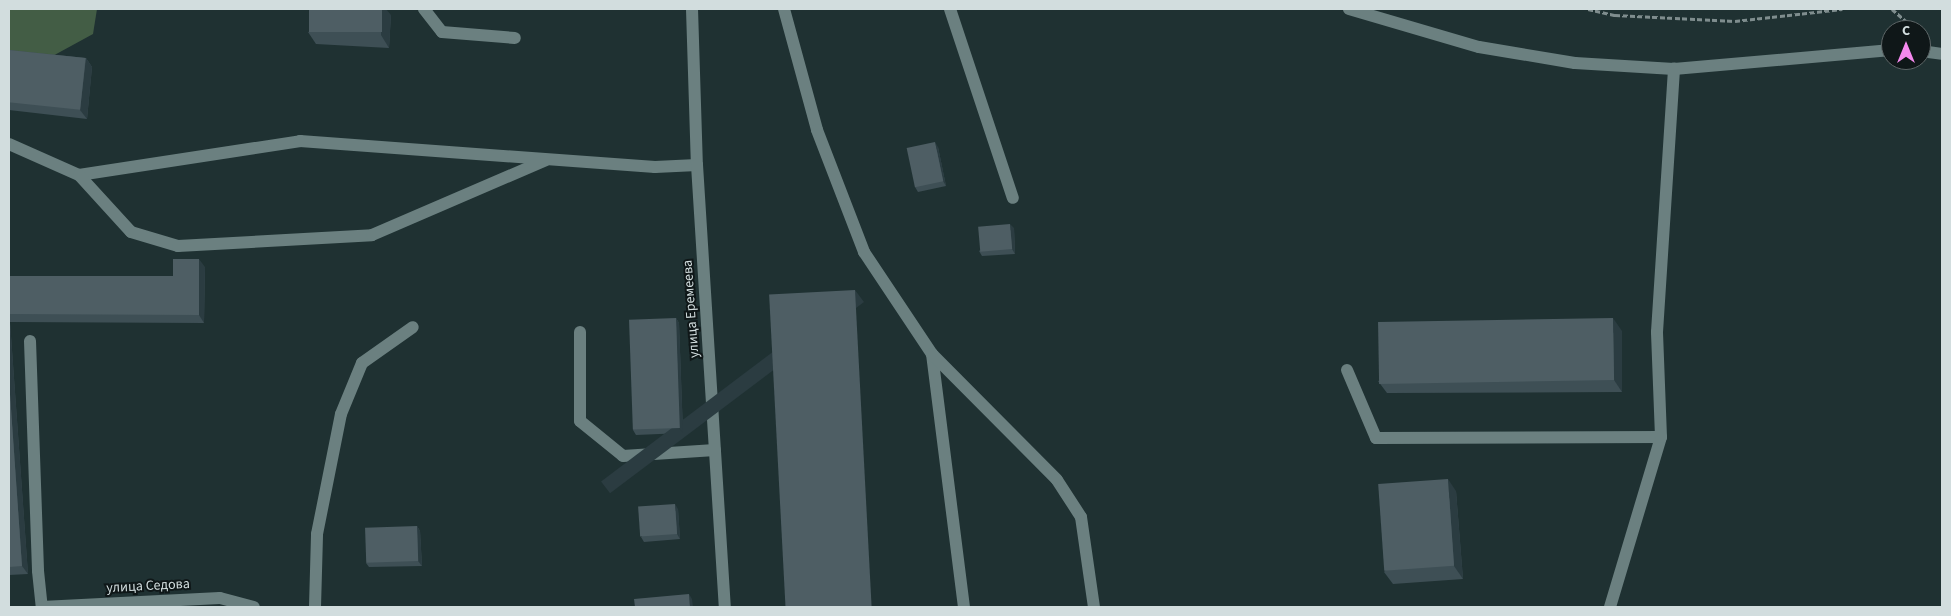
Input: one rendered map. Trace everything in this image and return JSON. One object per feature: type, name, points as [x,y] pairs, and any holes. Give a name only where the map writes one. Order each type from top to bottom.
[{"type":"street","points":[[424,9],[442,32],[515,38]]},
{"type":"street","name":"улица Еремеева","points":[[692,9],[698,165],[725,607]]},
{"type":"street","points":[[784,9],[817,130],[864,252],[932,354],[1057,480],[1081,517],[1094,607]]},
{"type":"street","points":[[950,9],[1013,198]]},
{"type":"street","points":[[1349,9],[1479,47],[1575,63],[1674,69],[1881,51]]},
{"type":"street","points":[[1610,607],[1661,437],[1657,332],[1674,69]]},
{"type":"street","points":[[79,175],[300,141],[655,167],[698,165]]},
{"type":"street","points":[[9,144],[79,175],[131,232],[178,246],[372,235],[549,159]]},
{"type":"street","points":[[315,607],[317,534],[341,414],[362,363],[413,327]]},
{"type":"street","points":[[580,332],[580,421],[623,456],[715,450]]},
{"type":"street","points":[[30,341],[42,607]]},
{"type":"street","points":[[932,354],[964,607]]},
{"type":"street","points":[[1347,370],[1376,438],[1661,437]]},
{"type":"street","name":"улица Седова","points":[[42,607],[220,598],[254,607]]},
{"type":"path","points":[[1588,9],[1615,15],[1735,22],[1842,9]]},
{"type":"path","points":[[1892,9],[1905,20]]},
{"type":"green space","points":[[9,9],[97,9],[93,34],[49,58],[9,55]]},
{"type":"building","points":[[309,9],[382,9],[382,32],[309,32]]},
{"type":"building","points":[[9,50],[86,58],[80,110],[9,102]]},
{"type":"building","points":[[935,142],[943,181],[915,187],[907,148]]},
{"type":"building","points":[[1010,224],[1012,249],[980,252],[978,227]]},
{"type":"building","points":[[173,259],[199,259],[199,315],[9,314],[9,276],[173,276]]},
{"type":"building","points":[[855,290],[872,607],[785,607],[769,295]]},
{"type":"building","points":[[676,318],[680,428],[633,430],[629,320]]},
{"type":"building","points":[[1613,318],[1614,380],[1379,384],[1378,322]]},
{"type":"building","points":[[9,380],[22,566],[9,567]]},
{"type":"building","points":[[1448,479],[1454,566],[1384,571],[1378,484]]},
{"type":"building","points":[[675,504],[677,534],[640,537],[638,507]]},
{"type":"building","points":[[417,526],[418,561],[366,563],[365,528]]},
{"type":"building","points":[[689,594],[690,607],[635,607],[634,599]]}]
